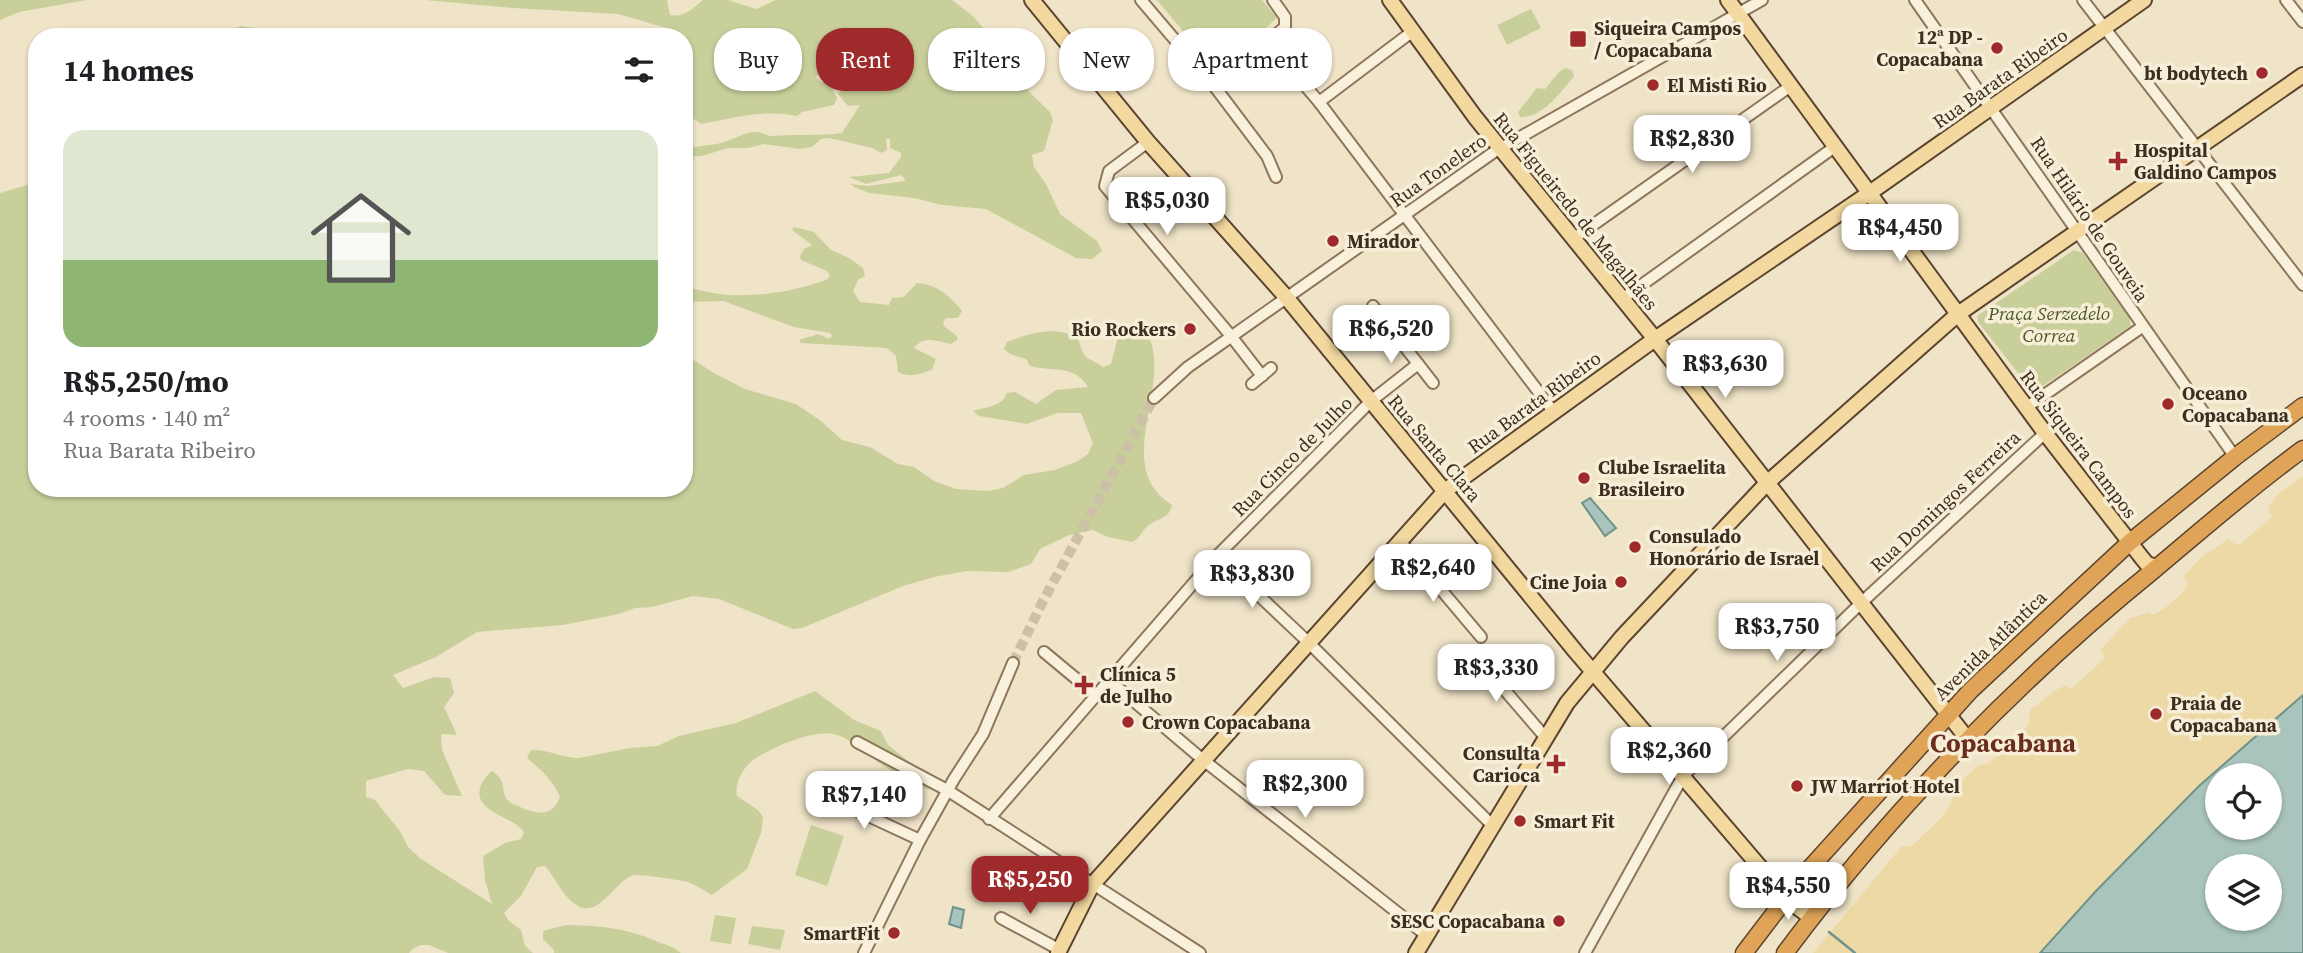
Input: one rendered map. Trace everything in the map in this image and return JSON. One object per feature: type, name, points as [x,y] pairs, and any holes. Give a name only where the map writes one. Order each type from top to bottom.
[{"type":"highway","name":"Avenida Atlântica","points":[[1744,953],[1787,897],[1970,690],[2129,542],[2303,406]]},
{"type":"highway","points":[[1785,953],[1919,792],[2044,666],[2109,606],[2267,475],[2303,449]]},
{"type":"main road","name":"Rua Santa Clara","points":[[1032,0],[1148,142],[1286,298],[1593,671],[1787,897],[1812,918]]},
{"type":"main road","name":"Rua Figueiredo de Magalhães","points":[[1390,0],[1500,149],[1655,339],[1969,741]]},
{"type":"main road","name":"Rua Siqueira Campos","points":[[1728,0],[2045,433],[2147,564],[2157,567]]},
{"type":"main road","name":"Rua Barata Ribeiro","points":[[1059,951],[1091,885],[1446,490],[1655,339],[1871,192],[2144,0]]},
{"type":"main road","points":[[1416,953],[1567,703],[1593,671],[1767,483],[1958,314],[2303,75]]},
{"type":"street","points":[[1141,0],[1168,32]]},
{"type":"street","points":[[1273,0],[1283,13],[1286,22],[1283,28]]},
{"type":"street","name":"Rua Tonelero","points":[[1154,398],[1188,366],[1500,149],[1762,0]]},
{"type":"street","name":"Rua Hilário de Gouveia","points":[[1915,0],[2235,457]]},
{"type":"street","points":[[2083,0],[2303,285]]},
{"type":"street","points":[[2286,0],[2303,22]]},
{"type":"street","points":[[1319,102],[1413,31]]},
{"type":"street","points":[[1573,239],[1792,85]]},
{"type":"street","points":[[1218,91],[1267,156],[1276,177]]},
{"type":"street","points":[[1310,91],[1553,411]]},
{"type":"street","points":[[1148,142],[1109,171],[1105,186],[1231,336],[1266,372],[1252,384]]},
{"type":"street","points":[[1622,299],[1836,146]]},
{"type":"street","points":[[1373,306],[1433,383]]},
{"type":"street","points":[[2026,407],[2142,327]]},
{"type":"street","name":"Rua Cinco de Julho","points":[[989,819],[1217,556],[1371,401],[1418,364]]},
{"type":"street","name":"Rua Domingos Ferreira","points":[[1585,953],[1683,776],[1861,603],[2045,433]]},
{"type":"street","points":[[1399,541],[1481,637]]},
{"type":"street","points":[[1217,556],[1308,642],[1492,825]]},
{"type":"street","points":[[1044,652],[1097,696]]},
{"type":"street","points":[[1478,659],[1545,737]]},
{"type":"street","points":[[864,953],[947,790],[983,734],[1013,663]]},
{"type":"street","points":[[1110,681],[1202,759],[1426,935]]},
{"type":"street","points":[[857,741],[947,790],[1200,953]]},
{"type":"street","points":[[821,794],[920,840]]},
{"type":"street","points":[[1001,918],[1059,951]]},
{"type":"green space","points":[[0,0],[87,0],[19,12],[0,20]]},
{"type":"green space","points":[[425,0],[667,0],[670,15],[675,16],[688,12],[703,0],[728,0],[756,9],[776,0],[952,0],[983,28],[928,28],[928,91],[1028,91],[1050,112],[1053,120],[1044,151],[1032,155],[1034,167],[1046,184],[1060,214],[1097,241],[1102,251],[1092,259],[1076,258],[986,209],[869,193],[854,187],[851,184],[868,186],[905,181],[901,175],[866,184],[849,177],[889,173],[901,157],[901,153],[890,148],[890,139],[886,139],[887,150],[881,153],[872,148],[829,138],[821,139],[812,147],[800,149],[764,144],[748,148],[728,148],[693,156],[693,148],[721,143],[752,132],[772,136],[842,133],[860,105],[848,106],[838,94],[840,91],[914,91],[914,28],[816,28],[816,91],[833,91],[837,98],[834,105],[802,112],[797,116],[761,114],[701,124],[693,118],[693,28],[666,28],[618,14]]},
{"type":"green space","points":[[1157,0],[1262,0],[1277,18],[1266,28],[1180,28]]},
{"type":"green space","points":[[1531,9],[1541,28],[1507,45],[1497,25]]},
{"type":"green space","points":[[1565,68],[1572,70],[1574,76],[1557,96],[1544,109],[1520,117],[1518,112],[1537,88],[1545,89]]},
{"type":"green space","points":[[28,185],[28,497],[693,497],[693,360],[745,389],[796,404],[842,440],[870,447],[898,464],[914,467],[934,481],[956,489],[988,491],[1003,488],[1024,475],[1055,470],[1078,461],[1088,454],[1093,443],[1081,413],[1057,413],[1027,424],[979,416],[973,411],[997,404],[1007,393],[1015,392],[1036,404],[1056,390],[1088,387],[1069,372],[1030,366],[1026,359],[1004,349],[1007,342],[1042,332],[1069,334],[1078,338],[1086,357],[1103,367],[1111,364],[1119,333],[1126,331],[1150,339],[1154,360],[1144,449],[1146,470],[1155,489],[1172,505],[1171,510],[1148,526],[1132,542],[1108,537],[1093,530],[1069,535],[1040,549],[1031,564],[1008,572],[967,571],[934,577],[903,586],[802,628],[793,629],[719,599],[693,596],[563,625],[477,632],[436,657],[393,675],[403,688],[434,677],[450,678],[454,693],[444,707],[457,735],[441,734],[442,750],[462,796],[445,795],[424,771],[408,769],[366,781],[366,797],[374,799],[400,831],[408,847],[421,859],[492,904],[485,880],[483,856],[505,843],[521,839],[524,832],[486,807],[479,793],[482,783],[492,771],[501,780],[509,802],[543,813],[553,808],[560,797],[550,780],[527,758],[531,750],[579,758],[630,748],[657,746],[679,736],[736,723],[815,691],[854,720],[881,731],[888,745],[926,775],[934,789],[926,789],[896,774],[852,742],[834,734],[816,734],[775,748],[749,764],[737,785],[737,796],[758,810],[763,817],[761,833],[747,869],[712,895],[688,882],[634,875],[595,906],[580,907],[569,899],[545,866],[537,867],[521,896],[504,913],[508,920],[521,930],[525,946],[533,953],[448,953],[429,945],[421,945],[409,953],[0,953],[0,193]]},
{"type":"green space","points":[[794,227],[814,232],[831,250],[863,268],[865,276],[858,280],[853,291],[860,302],[889,305],[892,298],[904,297],[917,283],[942,292],[962,311],[958,318],[946,318],[943,322],[944,326],[957,336],[957,340],[951,344],[922,341],[914,348],[936,359],[932,370],[907,375],[898,372],[896,356],[887,348],[801,343],[799,340],[818,334],[829,339],[832,336],[830,333],[794,327],[723,301],[693,302],[693,288],[719,294],[756,295],[812,285],[828,279],[830,275],[827,271],[801,260],[804,249],[812,245],[792,230]]},
{"type":"green space","name":"Praça Serzedelo Correa","points":[[2074,250],[2083,253],[2129,317],[2131,326],[2035,389],[2029,387],[1978,322],[1977,316]]},
{"type":"green space","points":[[811,825],[844,836],[827,886],[795,875]]},
{"type":"green space","points":[[715,915],[736,918],[731,944],[710,941]]},
{"type":"green space","points":[[566,925],[623,930],[681,953],[554,953],[543,939],[543,931]]},
{"type":"green space","points":[[752,926],[785,930],[780,950],[748,944]]},
{"type":"sand","name":"Praia de Copacabana","points":[[2303,476],[2303,695],[2225,763],[2205,763],[2205,781],[2096,891],[2040,953],[1813,953],[1902,846],[1912,846],[1939,820],[1950,805],[1954,788],[1979,765],[1987,764],[1997,756],[2029,724],[2030,710],[2054,691],[2066,685],[2071,689],[2105,658],[2101,649],[2131,617],[2147,612],[2153,615],[2174,601],[2188,583],[2183,577],[2202,556],[2229,539],[2240,544],[2272,517],[2268,507],[2277,495]]},
{"type":"water","points":[[1590,498],[1616,528],[1605,536],[1582,503]]},
{"type":"water","points":[[2303,695],[2303,953],[2040,953],[2096,891],[2205,781],[2205,840],[2282,840],[2282,763],[2225,763]]},
{"type":"water","points":[[953,907],[964,910],[961,928],[949,924]]},
{"type":"waterway","points":[[1829,932],[1855,953]]},
{"type":"tunnel","points":[[1013,663],[1043,601],[1154,398]]},
{"type":"place","name":"Siqueira Campos / Copacabana","points":[[1578,39]]},
{"type":"place","name":"12ª DP - Copacabana","points":[[1997,48]]},
{"type":"place","name":"bt bodytech","points":[[2262,73]]},
{"type":"place","name":"El Misti Rio","points":[[1653,85]]},
{"type":"place","name":"Hospital Galdino Campos","points":[[2118,161]]},
{"type":"place","name":"Mirador","points":[[1333,241]]},
{"type":"place","name":"Rio Rockers","points":[[1190,329]]},
{"type":"place","name":"Oceano Copacabana","points":[[2168,404]]},
{"type":"place","name":"Clube Israelita Brasileiro","points":[[1584,478]]},
{"type":"place","name":"Consulado Honorário de Israel","points":[[1635,547]]},
{"type":"place","name":"Cine Joia","points":[[1621,582]]},
{"type":"place","name":"Clínica 5 de Julho","points":[[1084,685]]},
{"type":"place","name":"Praia de Copacabana","points":[[2156,714]]},
{"type":"place","name":"Crown Copacabana","points":[[1128,722]]},
{"type":"place","name":"Consulta Carioca","points":[[1556,764]]},
{"type":"place","name":"JW Marriot Hotel","points":[[1797,786]]},
{"type":"place","name":"Smart Fit","points":[[1520,821]]},
{"type":"place","name":"SESC Copacabana","points":[[1559,921]]},
{"type":"place","name":"SmartFit","points":[[894,933]]},
{"type":"district","name":"Copacabana","points":[[2003,743]]}]
